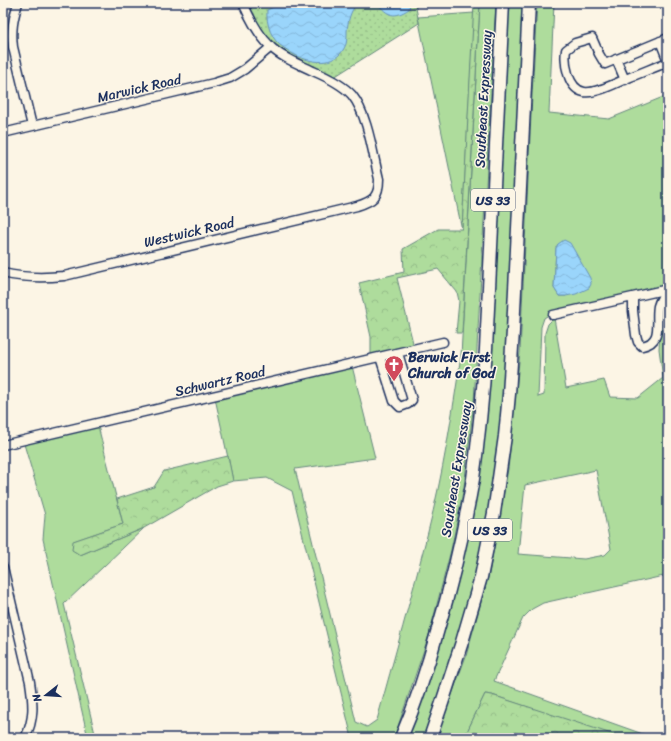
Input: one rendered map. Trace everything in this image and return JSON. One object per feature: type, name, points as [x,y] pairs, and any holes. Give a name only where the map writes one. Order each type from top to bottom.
[{"type":"highway","name":"Southeast Expressway","points":[[401,738],[409,720],[429,661],[448,595],[463,533],[473,478],[486,343],[503,3]]},
{"type":"highway","name":"US 33","points":[[430,738],[460,649],[481,577],[494,513],[505,436],[513,331],[529,3]]},
{"type":"street","points":[[18,3],[13,22],[13,48],[32,126]]},
{"type":"street","points":[[243,3],[250,20],[260,35],[271,47]]},
{"type":"street","points":[[660,41],[668,62],[625,80],[591,92],[582,92],[574,86],[570,78],[566,66],[566,50],[575,44],[592,38],[605,64],[616,59],[660,41],[668,38]]},
{"type":"street","name":"Marwick Road","points":[[3,133],[230,78],[245,69],[271,47]]},
{"type":"street","name":"Westwick Road","points":[[3,273],[34,278],[64,276],[357,206],[372,200],[377,194],[379,180],[366,123],[356,101],[351,94],[340,85],[297,63],[271,47]]},
{"type":"street","points":[[616,59],[625,80]]},
{"type":"street","points":[[553,315],[668,289]]},
{"type":"street","points":[[633,297],[634,326],[638,342],[642,346],[648,345],[654,340],[656,335],[658,307],[661,298],[668,289]]},
{"type":"street","name":"Schwartz Road","points":[[3,445],[443,342]]},
{"type":"street","points":[[380,357],[394,402],[400,407],[408,404],[412,400],[398,353]]},
{"type":"street","points":[[3,567],[30,682],[33,701],[33,713],[25,738]]},
{"type":"green space","points":[[246,3],[415,3],[419,23],[334,77],[295,60],[277,48],[263,33]]},
{"type":"green space","points":[[474,3],[480,3],[462,333],[456,333],[459,301],[457,292],[438,269],[397,278],[414,347],[371,356],[371,337],[359,283],[404,272],[403,249],[438,229],[462,229]]},
{"type":"green space","points":[[480,3],[496,3],[474,402],[464,487],[451,550],[429,635],[394,738],[352,738],[292,491],[267,478],[233,481],[215,398],[352,366],[375,458],[295,469],[356,722],[367,727],[377,720],[422,556],[443,466],[458,378],[461,356]]},
{"type":"green space","points":[[508,3],[524,3],[504,393],[496,465],[482,543],[468,605],[449,668],[424,738],[406,738],[470,520]]},
{"type":"green space","points":[[537,3],[554,3],[549,113],[609,119],[668,95],[668,286],[553,312],[544,318],[541,327],[538,397],[544,395],[545,333],[548,324],[554,318],[566,388],[604,380],[610,397],[638,398],[663,378],[659,349],[662,301],[668,293],[668,575],[543,603],[532,609],[523,618],[494,681],[654,738],[624,738],[614,736],[492,695],[485,694],[464,738],[436,738],[466,656],[489,574],[508,469],[520,352]],"holes":[[[558,244],[566,296],[559,296],[554,288],[556,248]],[[596,470],[611,549],[605,555],[584,559],[518,554],[525,485]]]},
{"type":"green space","points":[[474,13],[462,230],[418,17]]},
{"type":"green space","points":[[98,426],[123,524],[74,541],[80,555],[144,528],[64,604],[96,738],[88,738],[43,539],[45,515],[24,444]]},
{"type":"green space","points":[[228,456],[233,481],[217,486],[144,528],[80,555],[72,550],[73,541],[123,524],[117,499],[154,487],[164,471]]},
{"type":"green space","points":[[485,694],[492,695],[624,738],[464,738]]},
{"type":"water","points":[[282,3],[357,3],[347,27],[346,44],[338,56],[332,60],[318,62],[311,61],[297,56],[279,45],[270,31],[267,21],[267,10]]},
{"type":"water","points":[[377,3],[410,3],[409,9],[399,14],[392,15],[385,11]]},
{"type":"water","points":[[564,240],[570,243],[590,278],[591,284],[589,288],[576,294],[559,296],[554,288],[556,248],[558,244]]},
{"type":"place","name":"Berwick First Church of God","points":[[394,382]]}]
